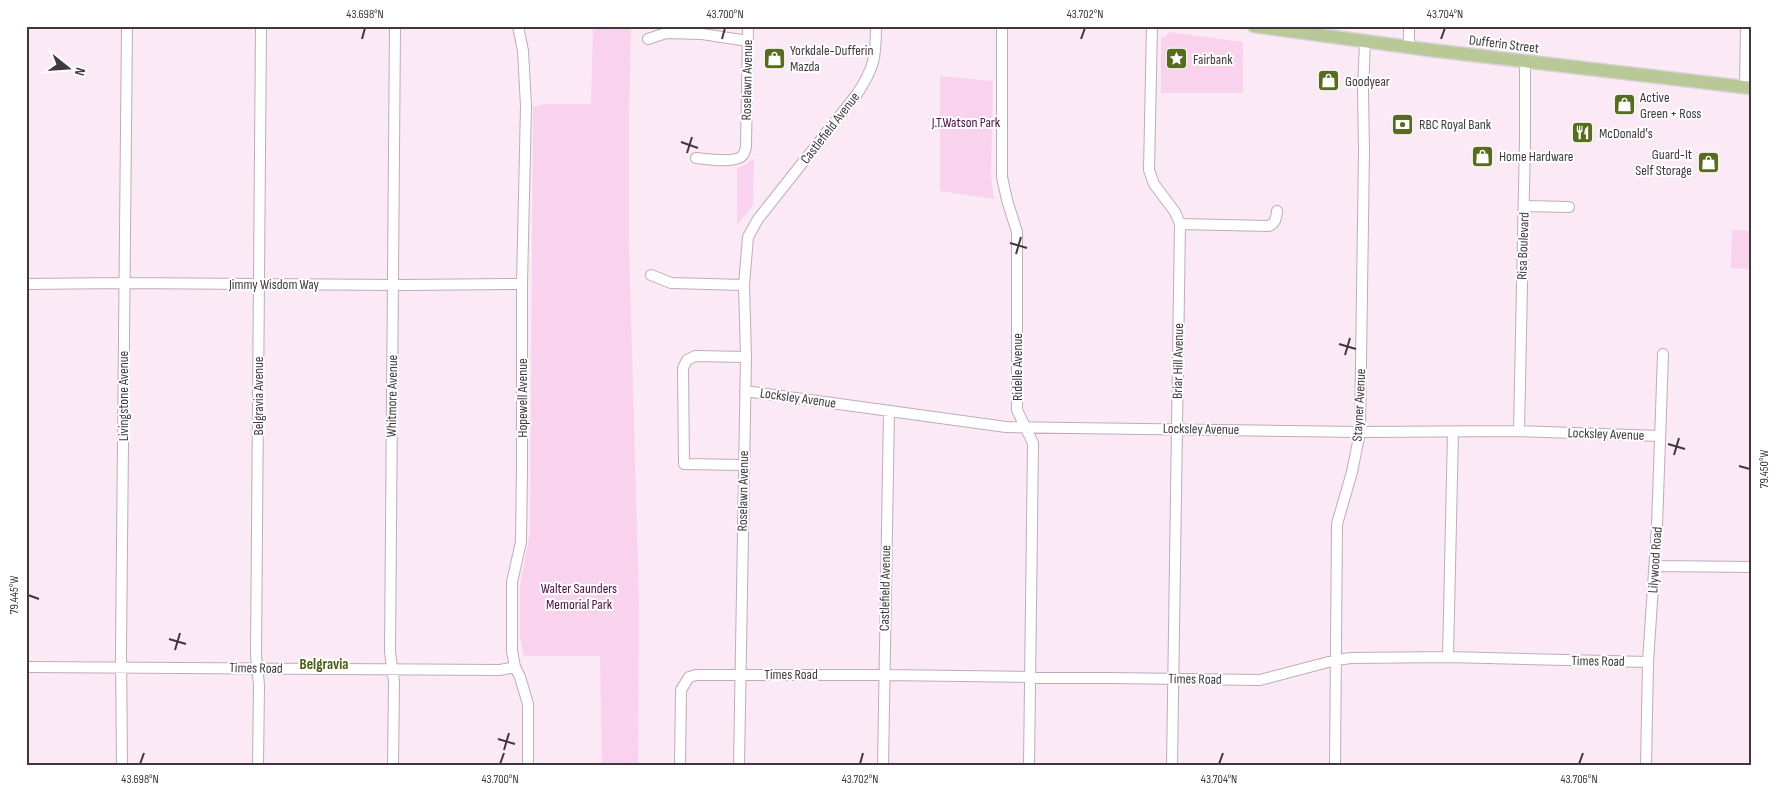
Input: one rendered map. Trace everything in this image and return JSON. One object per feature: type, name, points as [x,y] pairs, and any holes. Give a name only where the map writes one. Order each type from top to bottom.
[{"type":"main road","name":"Dufferin Street","points":[[1254,26],[1525,62],[1748,87]]},
{"type":"street","name":"Livingstone Avenue","points":[[122,766],[121,668],[127,26]]},
{"type":"street","name":"Belgravia Avenue","points":[[258,766],[258,668],[256,645],[261,26]]},
{"type":"street","name":"Whitmore Avenue","points":[[394,766],[394,682],[390,652],[395,26]]},
{"type":"street","name":"Hopewell Avenue","points":[[518,26],[523,51],[526,106],[522,284],[522,528],[521,542],[512,582],[511,607],[512,656],[528,704],[528,766]]},
{"type":"street","name":"Roselawn Avenue","points":[[696,158],[712,160],[736,159],[743,155],[746,147],[748,26]]},
{"type":"street","name":"Castlefield Avenue","points":[[758,219],[870,75],[876,51],[876,26]]},
{"type":"street","name":"Ridelle Avenue","points":[[1002,26],[1002,177],[1005,194],[1017,232],[1017,410],[1033,443],[1029,766]]},
{"type":"street","points":[[1152,26],[1149,170],[1154,184],[1175,212],[1180,224],[1269,226],[1273,225],[1276,220],[1277,210]]},
{"type":"street","points":[[1409,26],[1409,47]]},
{"type":"street","points":[[1746,26],[1748,87]]},
{"type":"street","points":[[648,39],[666,33],[702,34],[748,42]]},
{"type":"street","name":"Stayner Avenue","points":[[1334,766],[1337,524],[1352,472],[1360,432],[1365,41]]},
{"type":"street","name":"Risa Boulevard","points":[[1519,431],[1525,62]]},
{"type":"street","points":[[1524,206],[1569,207]]},
{"type":"street","name":"Roselawn Avenue","points":[[739,766],[746,357],[744,285],[748,237],[758,219]]},
{"type":"street","name":"Briar Hill Avenue","points":[[1172,766],[1180,224]]},
{"type":"street","points":[[652,275],[671,283],[744,285]]},
{"type":"street","name":"Jimmy Wisdom Way","points":[[26,284],[522,284]]},
{"type":"street","name":"Lilywood Road","points":[[1646,766],[1648,662],[1659,493],[1663,354]]},
{"type":"street","points":[[744,465],[684,464],[682,437],[685,363],[690,357],[695,356],[746,357]]},
{"type":"street","name":"Locksley Avenue","points":[[744,391],[1006,427],[1360,432],[1519,431],[1660,436]]},
{"type":"street","name":"Castlefield Avenue","points":[[883,766],[889,411]]},
{"type":"street","points":[[1448,658],[1453,432]]},
{"type":"street","points":[[1654,566],[1752,567]]},
{"type":"street","name":"Times Road","points":[[680,766],[681,690],[689,677],[704,674],[1030,676],[1260,680],[1336,660],[1351,658],[1648,662]]},
{"type":"street","name":"Times Road","points":[[26,667],[500,670],[515,667]]},
{"type":"green space","name":"Walter Saunders Memorial Park","points":[[593,26],[631,26],[629,242],[639,603],[638,766],[602,766],[600,656],[524,656],[520,637],[520,585],[530,533],[533,107],[545,104],[591,104]]},
{"type":"green space","points":[[1169,32],[1243,42],[1243,93],[1161,93],[1161,38],[1165,37]]},
{"type":"green space","name":"J.T.Watson Park","points":[[940,76],[993,81],[991,175],[994,199],[940,191]]},
{"type":"green space","points":[[754,158],[753,205],[737,225],[737,168],[747,164]]},
{"type":"green space","points":[[1732,230],[1752,231],[1752,269],[1731,268]]},
{"type":"place","name":"Yorkdale-Dufferin Mazda","points":[[774,58]]},
{"type":"place","name":"Fairbank","points":[[1177,59]]},
{"type":"place","name":"Goodyear","points":[[1329,81]]},
{"type":"place","name":"Active Green + Ross","points":[[1624,105]]},
{"type":"place","name":"RBC Royal Bank","points":[[1403,124]]},
{"type":"place","name":"McDonald's","points":[[1583,133]]},
{"type":"place","name":"Home Hardware","points":[[1483,156]]},
{"type":"place","name":"Guard-It Self Storage","points":[[1708,162]]},
{"type":"district","name":"Belgravia","points":[[324,664]]}]
